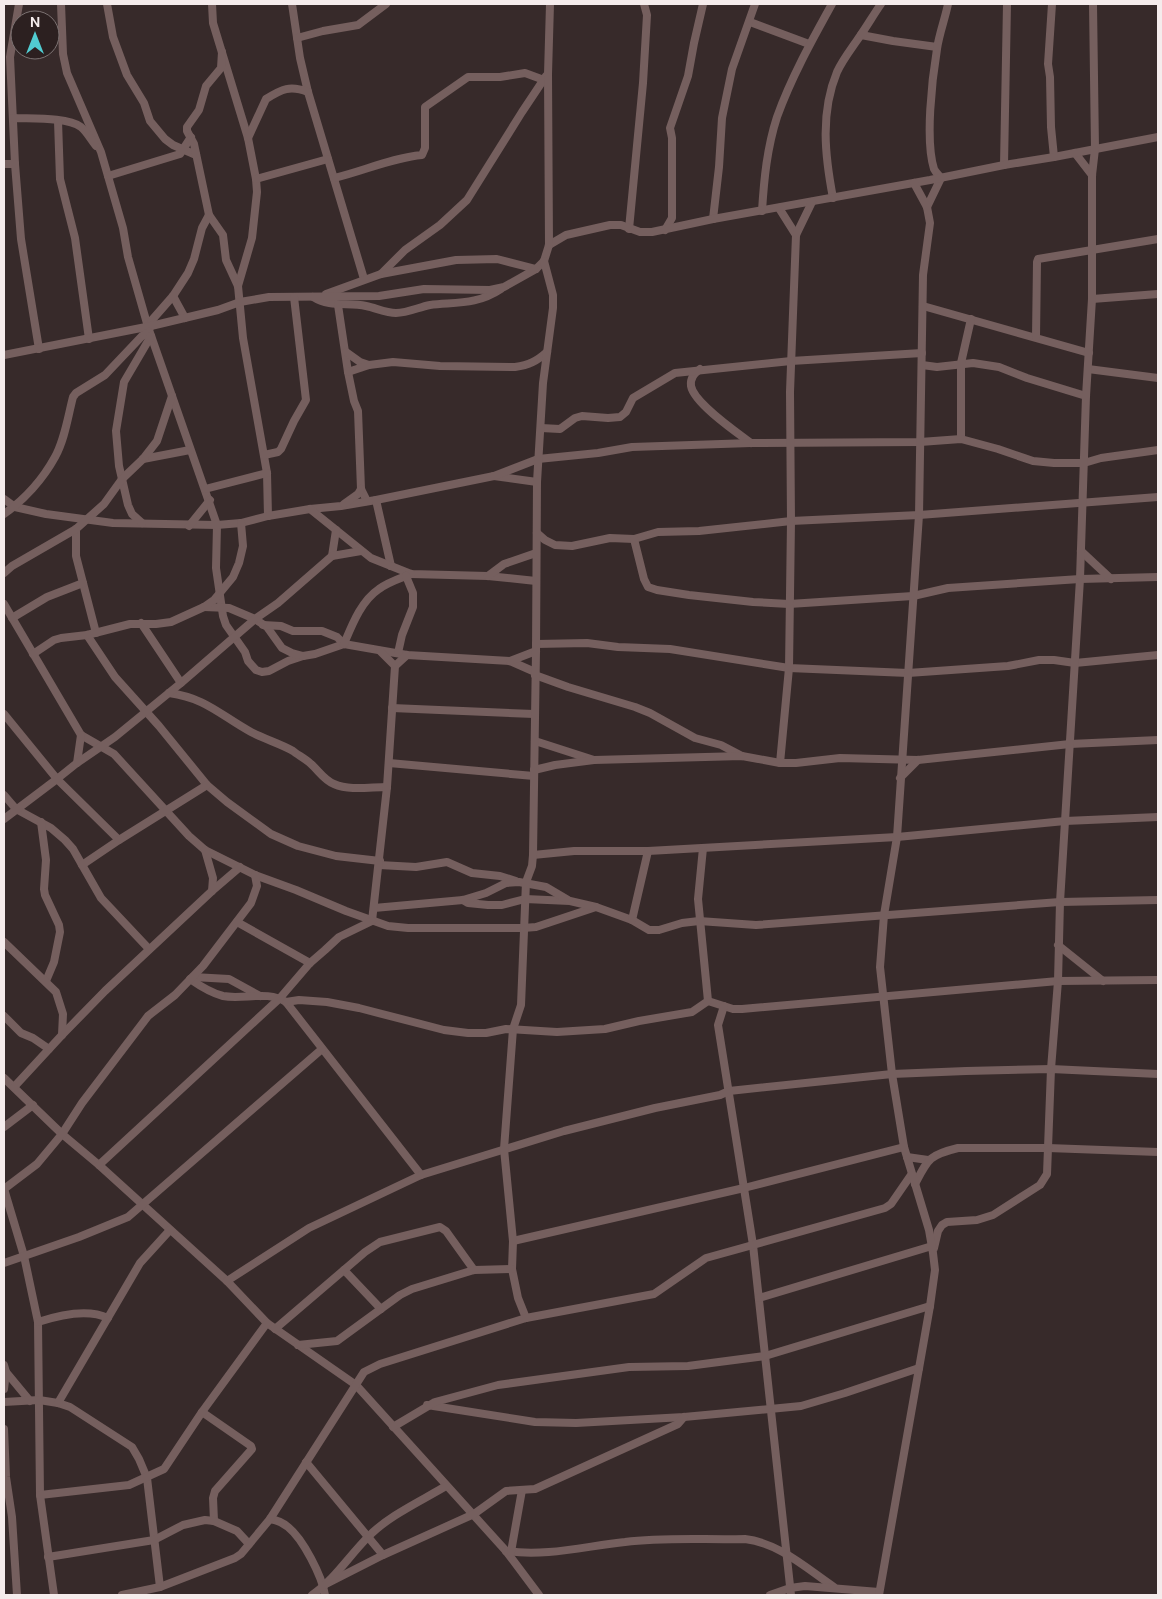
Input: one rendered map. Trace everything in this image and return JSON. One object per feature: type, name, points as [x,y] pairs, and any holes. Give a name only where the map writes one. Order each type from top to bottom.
[{"type":"street","points":[[19,4],[10,57],[15,164],[21,239],[39,349]]},
{"type":"street","points":[[61,4],[63,54],[67,73],[101,152],[123,228],[128,257],[150,330],[190,450],[210,500],[217,526],[216,568],[219,595],[226,625],[245,652],[251,666],[262,672],[269,671],[288,661],[344,644],[407,655],[510,661],[535,674],[568,687],[635,706],[695,738],[721,745],[742,756]]},
{"type":"street","points":[[107,4],[113,37],[127,75],[144,103],[150,121],[166,139],[196,156]]},
{"type":"street","points":[[212,4],[213,23],[248,138],[256,179],[257,192],[252,238],[238,286]]},
{"type":"street","points":[[292,4],[308,92],[364,280]]},
{"type":"street","points":[[297,38],[358,25],[386,4]]},
{"type":"street","points":[[316,296],[318,301],[338,305],[365,306],[402,313],[430,305],[467,303],[492,295],[536,269],[544,261],[549,246],[546,77],[550,4]]},
{"type":"street","points":[[629,228],[643,83],[647,15],[644,4]]},
{"type":"street","points":[[665,230],[672,218],[672,138],[670,128],[688,76],[703,4]]},
{"type":"street","points":[[714,219],[720,167],[722,118],[732,69],[755,4]]},
{"type":"street","points":[[762,211],[767,162],[778,117],[809,44],[832,4]]},
{"type":"street","points":[[833,198],[825,145],[826,122],[833,86],[838,71],[881,4]]},
{"type":"street","points":[[941,178],[935,171],[931,141],[931,108],[937,47],[948,4]]},
{"type":"street","points":[[1004,165],[1007,4]]},
{"type":"street","points":[[1052,4],[1048,64],[1054,157]]},
{"type":"street","points":[[932,1250],[942,1225],[947,1222],[986,1218],[1040,1185],[1047,1174],[1051,1069],[1058,981],[1060,902],[1080,579],[1086,396],[1092,299],[1092,175],[1095,149],[1093,4]]},
{"type":"street","points":[[750,22],[809,44]]},
{"type":"street","points":[[861,35],[893,42],[937,47]]},
{"type":"street","points":[[222,52],[221,68],[206,86],[199,110],[187,127],[187,131],[191,137],[196,156],[208,215],[223,235],[226,260],[238,286],[244,338],[267,472],[268,516]]},
{"type":"street","points":[[334,178],[362,171],[392,160],[422,155],[425,148],[425,106],[464,78],[475,76],[500,77],[525,73],[546,77]]},
{"type":"street","points":[[381,274],[405,250],[440,225],[467,200],[546,77]]},
{"type":"street","points":[[248,138],[266,99],[290,88],[297,88],[308,92]]},
{"type":"street","points":[[13,118],[74,124],[82,128],[101,152]]},
{"type":"street","points":[[58,121],[60,179],[75,238],[89,339]]},
{"type":"street","points":[[108,176],[174,157],[184,150],[191,137]]},
{"type":"street","points":[[549,246],[566,235],[610,225],[620,225],[640,232],[665,230],[714,219],[1158,137]]},
{"type":"street","points":[[1075,153],[1092,175]]},
{"type":"street","points":[[256,179],[328,158]]},
{"type":"street","points":[[4,164],[15,164]]},
{"type":"street","points":[[927,207],[941,178]]},
{"type":"street","points":[[770,1595],[819,1586],[879,1593],[935,1270],[932,1250],[904,1147],[892,1074],[880,967],[884,915],[897,837],[919,515],[924,275],[930,233],[927,207],[914,183]]},
{"type":"street","points":[[777,763],[782,753],[788,668],[791,521],[791,361],[796,235],[812,202]]},
{"type":"street","points":[[779,208],[796,235]]},
{"type":"street","points":[[142,523],[132,514],[122,479],[116,431],[121,393],[128,374],[150,330],[152,320],[173,296],[188,273],[208,215]]},
{"type":"street","points":[[1036,337],[1038,259],[1158,239]]},
{"type":"street","points":[[316,296],[381,274],[434,262],[480,258],[497,259],[536,269]]},
{"type":"street","points":[[526,1318],[518,1298],[512,1270],[513,1242],[504,1149],[514,1029],[521,1005],[525,900],[522,882],[532,866],[533,855],[537,482],[543,383],[551,328],[553,295],[544,261]]},
{"type":"street","points":[[4,355],[150,330],[240,302],[269,297],[379,296],[424,289],[490,290],[504,287]]},
{"type":"street","points":[[1092,299],[1158,294]]},
{"type":"street","points":[[173,296],[185,318]]},
{"type":"street","points":[[264,454],[278,452],[281,449],[306,400],[294,296]]},
{"type":"street","points":[[338,305],[348,372],[358,418],[361,489],[367,501]]},
{"type":"street","points":[[923,306],[1089,353]]},
{"type":"street","points":[[961,439],[962,363],[971,320]]},
{"type":"street","points":[[4,514],[26,495],[56,456],[73,397],[76,393],[105,375],[150,330]]},
{"type":"street","points":[[346,352],[360,362],[369,365]]},
{"type":"street","points":[[348,372],[369,365],[393,362],[440,366],[516,367],[528,365],[547,352]]},
{"type":"street","points":[[541,428],[560,429],[582,416],[620,417],[626,412],[633,398],[671,374],[700,369],[791,361],[922,353]]},
{"type":"street","points":[[922,365],[936,368],[973,363],[999,367],[1027,378],[1086,396]]},
{"type":"street","points":[[700,369],[692,378],[691,384],[695,395],[708,409],[751,443]]},
{"type":"street","points":[[1088,369],[1157,377]]},
{"type":"street","points":[[4,573],[12,566],[76,529],[104,504],[122,479],[143,459],[157,441],[172,396]]},
{"type":"street","points":[[4,499],[15,506],[46,514],[87,520],[113,523],[217,526],[241,523],[310,508],[341,506],[376,500],[494,476],[538,458],[598,453],[632,446],[920,442],[961,439],[1033,461],[1084,463],[1122,454],[1158,450]]},
{"type":"street","points":[[143,459],[190,450]]},
{"type":"street","points":[[205,489],[267,472]]},
{"type":"street","points":[[494,476],[537,482]]},
{"type":"street","points":[[341,506],[358,494],[361,489]]},
{"type":"street","points":[[537,533],[555,545],[572,546],[610,538],[634,539],[658,532],[700,531],[791,521],[919,515],[1158,497]]},
{"type":"street","points":[[189,526],[210,500]]},
{"type":"street","points":[[376,500],[391,566]]},
{"type":"street","points":[[310,508],[371,558],[408,575],[413,593],[413,607],[402,635],[398,653]]},
{"type":"street","points":[[33,654],[54,640],[61,638],[88,635],[130,624],[171,622],[204,607],[219,595],[233,577],[243,546],[241,523]]},
{"type":"street","points":[[76,529],[75,548],[96,633]]},
{"type":"street","points":[[332,556],[336,530]]},
{"type":"street","points":[[634,539],[644,579],[648,587],[698,596],[789,604],[912,596],[948,588],[1080,579],[1158,578]]},
{"type":"street","points":[[4,819],[10,805],[57,779],[102,746],[181,683],[254,619],[278,603],[332,556],[361,551]]},
{"type":"street","points":[[1081,551],[1111,579]]},
{"type":"street","points":[[488,576],[504,564],[536,553]]},
{"type":"street","points":[[344,644],[364,602],[380,588],[408,575],[488,576],[536,581]]},
{"type":"street","points":[[12,618],[48,597],[83,583]]},
{"type":"street","points":[[4,604],[80,735],[114,754],[189,836],[205,850],[255,875],[388,926],[408,928],[536,927],[596,907]]},
{"type":"street","points":[[204,607],[221,606],[254,619],[266,627],[282,648],[303,656]]},
{"type":"street","points":[[141,623],[181,683]]},
{"type":"street","points":[[263,624],[281,626],[293,631],[322,631],[337,637],[344,644]]},
{"type":"street","points":[[88,635],[115,677],[207,785],[271,834],[284,841],[314,851],[379,863],[416,867],[447,862],[472,874],[500,876],[551,890],[570,901]]},
{"type":"street","points":[[510,661],[536,647],[587,643],[618,647],[670,649],[788,668],[908,673],[1008,666],[1039,660],[1075,663],[1158,655]]},
{"type":"street","points":[[380,651],[396,666]]},
{"type":"street","points":[[372,921],[387,787],[396,666],[407,655]]},
{"type":"street","points":[[169,692],[192,697],[207,704],[251,732],[292,750],[333,784],[346,788],[387,787]]},
{"type":"street","points":[[392,708],[534,714]]},
{"type":"street","points":[[4,714],[57,779],[119,840]]},
{"type":"street","points":[[77,763],[80,735]]},
{"type":"street","points":[[535,740],[594,760]]},
{"type":"street","points":[[389,763],[534,773],[555,765],[594,760],[742,756],[777,763],[796,763],[840,758],[918,760],[1070,744],[1158,740]]},
{"type":"street","points":[[900,778],[918,760]]},
{"type":"street","points":[[82,866],[119,840],[207,785]]},
{"type":"street","points":[[4,795],[10,805],[51,828],[73,848],[101,898],[149,949]]},
{"type":"street","points":[[533,855],[574,851],[648,851],[897,837],[1065,821],[1158,817]]},
{"type":"street","points":[[41,822],[46,860],[45,895],[59,925],[60,932],[54,962],[46,981]]},
{"type":"street","points":[[703,848],[698,899],[708,1001]]},
{"type":"street","points":[[364,860],[381,849]]},
{"type":"street","points":[[205,850],[213,878],[212,891]]},
{"type":"street","points":[[632,920],[648,851]]},
{"type":"street","points":[[14,1087],[62,1035],[149,949],[240,867]]},
{"type":"street","points":[[54,1595],[40,1495],[38,1322],[24,1256],[4,1189],[37,1164],[62,1134],[82,1104],[148,1016],[175,995],[192,978],[237,922],[254,896],[257,886],[255,875]]},
{"type":"street","points":[[374,908],[463,900],[486,893],[506,883],[522,882]]},
{"type":"street","points":[[463,900],[468,903],[488,905],[502,905],[525,900],[570,901],[596,907],[632,920],[649,930],[659,930],[682,923],[699,921],[756,925],[1060,902],[1158,900]]},
{"type":"street","points":[[100,1166],[283,1000],[310,963],[340,937],[372,921]]},
{"type":"street","points":[[237,922],[310,963]]},
{"type":"street","points":[[4,942],[56,992],[62,1006],[62,1035]]},
{"type":"street","points":[[1058,945],[1103,981]]},
{"type":"street","points":[[192,978],[200,986],[221,996],[260,996],[283,1000],[327,1002],[359,1008],[444,1030],[468,1033],[486,1033],[514,1029],[556,1032],[605,1029],[692,1012],[708,1001]]},
{"type":"street","points":[[192,978],[229,979],[260,996]]},
{"type":"street","points":[[708,1001],[742,1010],[1058,981],[1158,980]]},
{"type":"street","points":[[283,1000],[421,1175]]},
{"type":"street","points":[[724,1006],[718,1025],[753,1245],[790,1591]]},
{"type":"street","points":[[4,1016],[21,1032],[49,1049]]},
{"type":"street","points":[[4,1263],[96,1230],[128,1216],[322,1049]]},
{"type":"street","points":[[227,1282],[309,1228],[421,1175],[504,1149],[655,1108],[729,1092],[892,1074],[1051,1069],[1158,1074]]},
{"type":"street","points":[[4,1078],[62,1134],[100,1166],[227,1282],[267,1324],[356,1385],[446,1486],[509,1551],[539,1595]]},
{"type":"street","points":[[4,1128],[33,1105]]},
{"type":"street","points":[[513,1242],[744,1188],[904,1147]]},
{"type":"street","points":[[915,1184],[928,1160],[943,1152],[958,1148],[1048,1148],[1158,1152]]},
{"type":"street","points":[[907,1156],[928,1160]]},
{"type":"street","points":[[122,1595],[160,1587],[235,1558],[270,1518],[364,1372],[380,1364],[526,1318],[654,1294],[706,1258],[885,1208],[891,1204],[911,1175]]},
{"type":"street","points":[[275,1329],[380,1242],[440,1228],[446,1231],[474,1270]]},
{"type":"street","points":[[58,1403],[140,1263],[170,1230]]},
{"type":"street","points":[[759,1298],[932,1250]]},
{"type":"street","points":[[344,1270],[381,1310]]},
{"type":"street","points":[[298,1345],[337,1341],[412,1289],[474,1270],[512,1270]]},
{"type":"street","points":[[393,1427],[427,1406],[444,1399],[489,1387],[527,1380],[629,1367],[688,1366],[765,1356],[930,1306]]},
{"type":"street","points":[[38,1322],[53,1317],[87,1313],[100,1314],[108,1318]]},
{"type":"street","points":[[40,1495],[130,1485],[166,1467],[202,1412],[267,1324]]},
{"type":"street","points":[[5,1368],[30,1400]]},
{"type":"street","points":[[4,1389],[5,1368]]},
{"type":"street","points":[[427,1406],[535,1422],[576,1423],[684,1417],[815,1403],[919,1368]]},
{"type":"street","points":[[4,1402],[39,1400],[70,1407],[127,1442],[136,1452],[147,1478],[160,1587]]},
{"type":"street","points":[[202,1412],[251,1446],[252,1449],[215,1490],[213,1498],[214,1521]]},
{"type":"street","points":[[312,1595],[326,1591],[383,1555],[474,1514],[506,1491],[535,1489],[678,1424],[684,1417]]},
{"type":"street","points":[[4,1429],[6,1477],[12,1517],[17,1595]]},
{"type":"street","points":[[306,1462],[383,1555]]},
{"type":"street","points":[[326,1591],[369,1536],[388,1521],[446,1486]]},
{"type":"street","points":[[509,1551],[522,1490]]},
{"type":"street","points":[[270,1518],[280,1521],[294,1533],[315,1566],[326,1591]]},
{"type":"street","points":[[48,1557],[154,1540],[183,1525],[205,1520],[214,1521],[237,1531],[249,1544]]},
{"type":"street","points":[[509,1551],[577,1550],[634,1541],[757,1540],[771,1545],[834,1587]]}]
